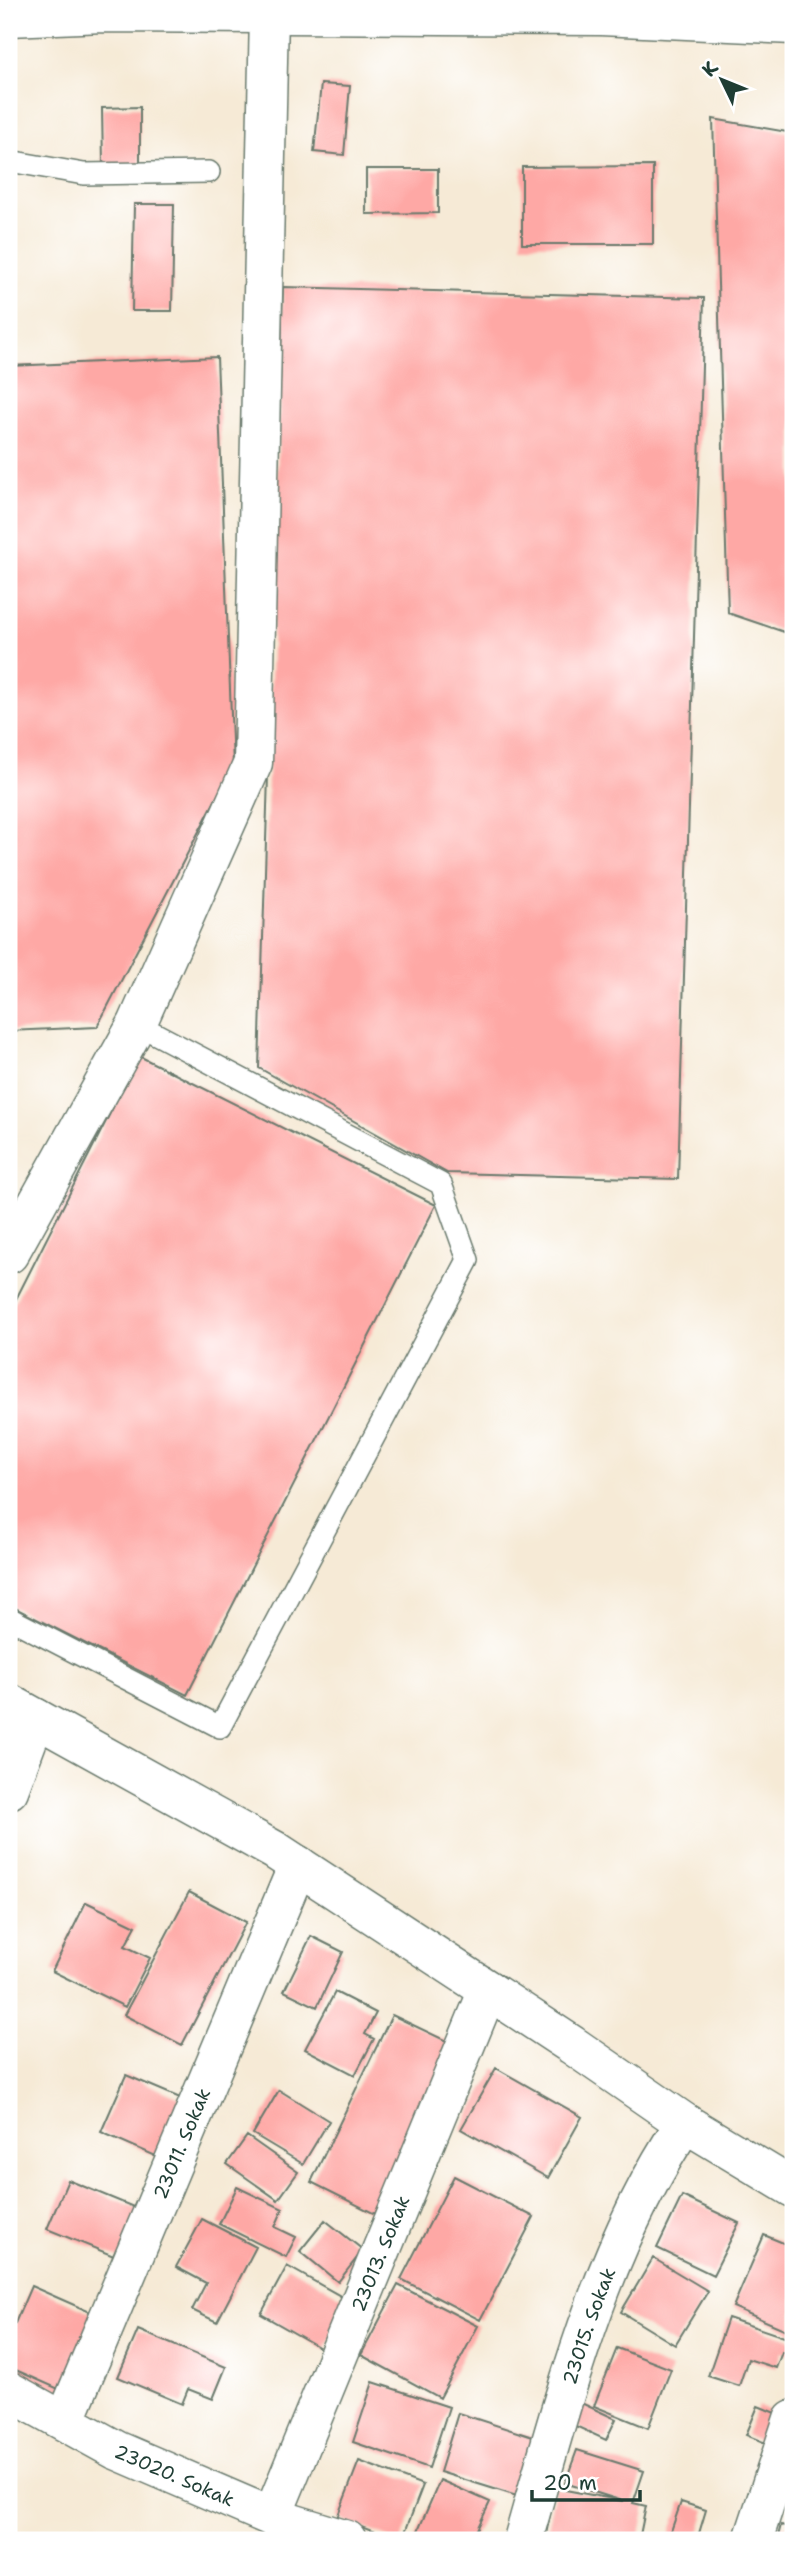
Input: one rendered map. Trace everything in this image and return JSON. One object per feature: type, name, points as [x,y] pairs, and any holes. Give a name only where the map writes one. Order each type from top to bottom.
[{"type":"street","points":[[9,16],[103,13],[601,16],[793,24]]},
{"type":"street","points":[[9,1254],[137,1024],[253,763],[269,14]]},
{"type":"street","points":[[9,1790],[22,1710],[276,1851],[685,2123],[793,2188]]},
{"type":"street","name":"23011. Sokak","points":[[65,2421],[298,1865]]},
{"type":"street","name":"23013. Sokak","points":[[272,2517],[488,1990]]},
{"type":"street","name":"23015. Sokak","points":[[523,2540],[595,2301],[659,2162],[685,2123]]},
{"type":"street","name":"23020. Sokak","points":[[9,2390],[116,2450],[272,2517],[347,2540]]},
{"type":"street","points":[[754,2540],[793,2419]]},
{"type":"lane","points":[[9,161],[84,174],[209,172]]},
{"type":"lane","points":[[9,1618],[220,1727],[468,1260],[441,1184],[137,1024]]},
{"type":"building","points":[[321,84],[350,86],[344,155],[314,152]]},
{"type":"building","points":[[140,107],[140,165],[103,165],[102,108]]},
{"type":"building","points":[[713,119],[793,133],[793,635],[728,613]]},
{"type":"building","points":[[653,166],[653,244],[522,244],[522,167]]},
{"type":"building","points":[[366,169],[438,169],[438,213],[366,214]]},
{"type":"building","points":[[134,204],[174,204],[172,311],[132,311]]},
{"type":"building","points":[[283,287],[704,298],[678,1179],[447,1173],[259,1068]]},
{"type":"building","points":[[217,357],[233,766],[97,1027],[9,1031],[9,366]]},
{"type":"building","points":[[139,1056],[436,1205],[187,1695],[9,1605],[9,1313]]},
{"type":"building","points":[[189,1892],[246,1922],[182,2045],[124,2015]]},
{"type":"building","points":[[86,1902],[136,1926],[125,1946],[150,1958],[125,2007],[52,1971]]},
{"type":"building","points":[[311,1936],[343,1952],[317,2007],[284,1991]]},
{"type":"building","points":[[335,1992],[376,2013],[365,2034],[374,2039],[355,2075],[305,2049]]},
{"type":"building","points":[[392,2015],[457,2046],[375,2214],[311,2182]]},
{"type":"building","points":[[496,2068],[582,2117],[548,2178],[461,2129]]},
{"type":"building","points":[[126,2075],[192,2103],[167,2161],[101,2132]]},
{"type":"building","points":[[279,2090],[329,2121],[303,2164],[253,2134]]},
{"type":"building","points":[[247,2136],[298,2172],[278,2200],[227,2164]]},
{"type":"building","points":[[454,2176],[534,2217],[480,2320],[401,2279]]},
{"type":"building","points":[[68,2180],[141,2210],[121,2259],[47,2229]]},
{"type":"building","points":[[237,2187],[283,2209],[275,2227],[296,2237],[286,2257],[219,2224]]},
{"type":"building","points":[[682,2196],[739,2223],[713,2275],[657,2248]]},
{"type":"building","points":[[202,2219],[256,2247],[217,2322],[192,2310],[206,2283],[176,2267]]},
{"type":"building","points":[[325,2220],[363,2250],[338,2282],[300,2251]]},
{"type":"building","points":[[764,2235],[793,2247],[793,2333],[733,2307]]},
{"type":"building","points":[[653,2258],[708,2291],[675,2345],[621,2312]]},
{"type":"building","points":[[287,2266],[351,2302],[324,2350],[261,2314]]},
{"type":"building","points":[[398,2285],[478,2326],[440,2398],[361,2355]]},
{"type":"building","points":[[31,2286],[97,2315],[63,2391],[9,2367],[9,2337]]},
{"type":"building","points":[[728,2318],[793,2340],[793,2356],[782,2352],[776,2368],[748,2359],[739,2386],[708,2376]]},
{"type":"building","points":[[138,2330],[226,2367],[213,2399],[188,2389],[182,2404],[118,2377]]},
{"type":"building","points":[[617,2348],[671,2369],[648,2428],[594,2406]]},
{"type":"building","points":[[373,2382],[449,2407],[429,2468],[353,2442]]},
{"type":"building","points":[[579,2402],[616,2419],[606,2440],[569,2423]]},
{"type":"building","points":[[758,2406],[785,2417],[773,2446],[746,2435]]},
{"type":"building","points":[[458,2413],[539,2439],[520,2497],[440,2472]]},
{"type":"building","points":[[577,2450],[644,2471],[633,2503],[646,2506],[639,2540],[545,2540],[555,2488],[623,2501],[565,2483]]},
{"type":"building","points":[[359,2461],[423,2485],[402,2540],[337,2518]]},
{"type":"building","points":[[440,2480],[490,2502],[472,2540],[414,2540]]},
{"type":"building","points":[[681,2502],[706,2510],[697,2540],[668,2540]]},
{"type":"building","points":[[781,2525],[793,2528],[793,2540],[777,2540]]}]
